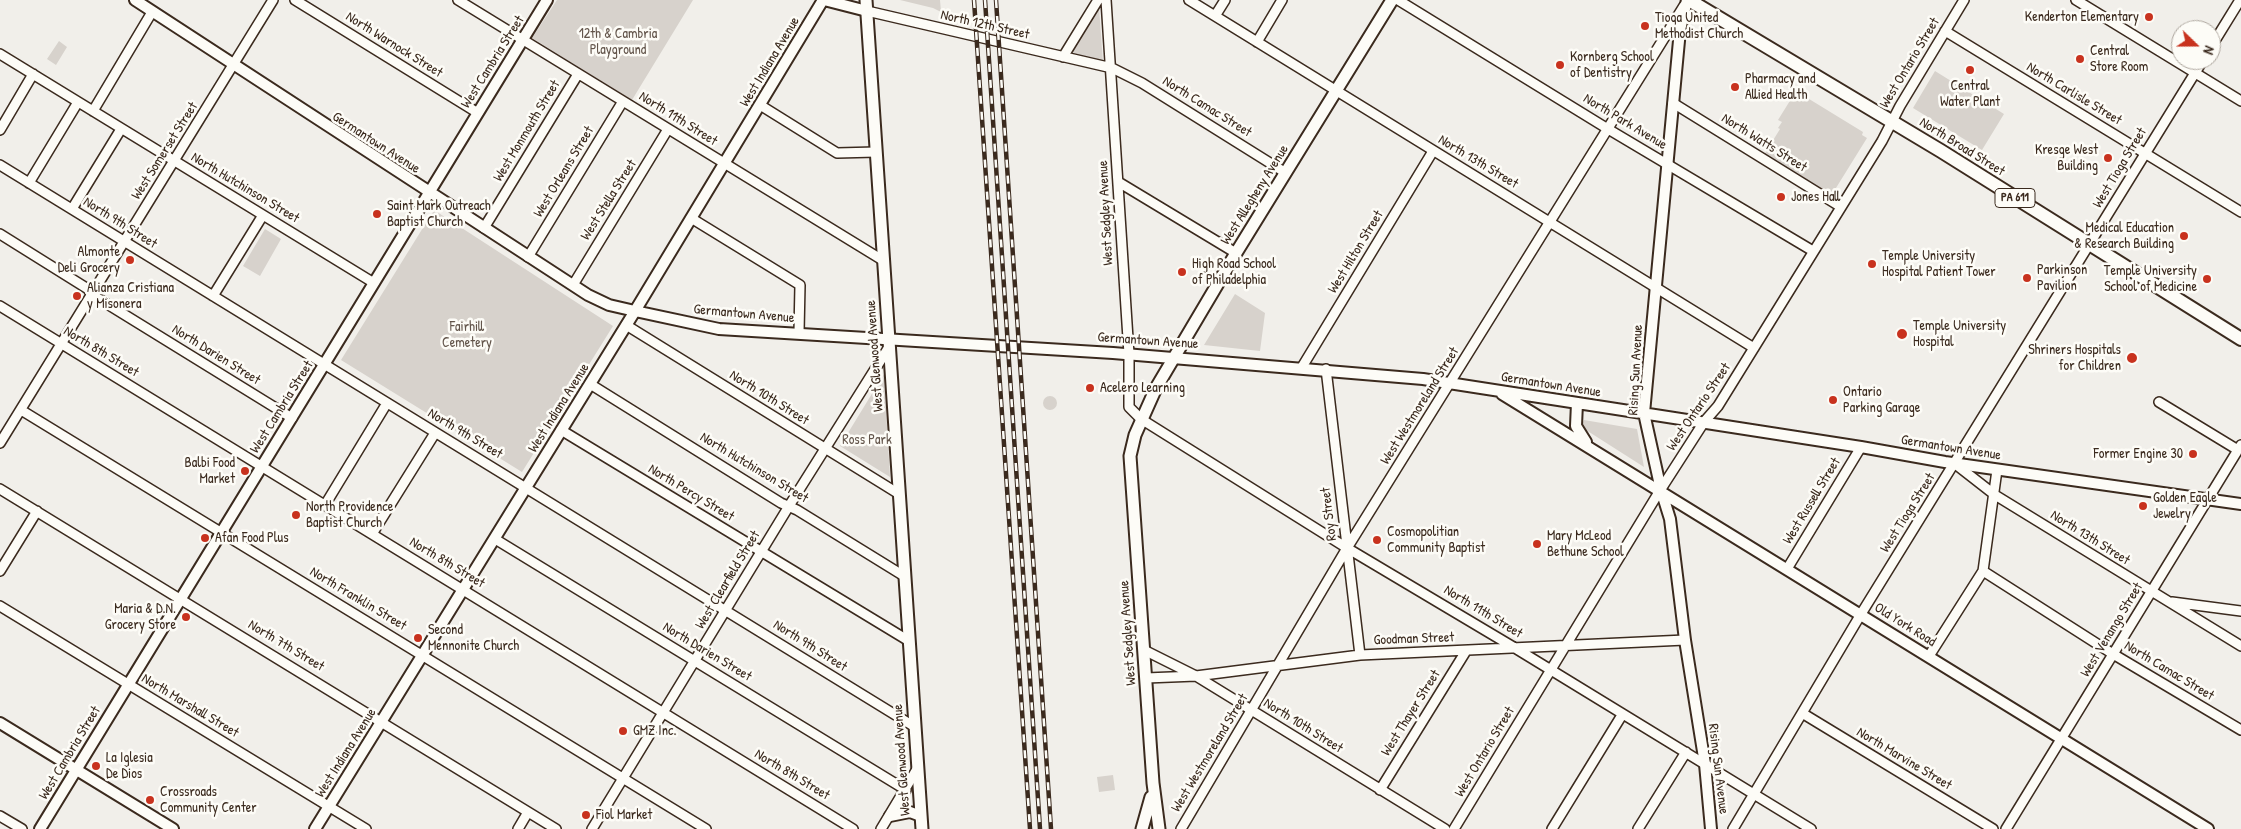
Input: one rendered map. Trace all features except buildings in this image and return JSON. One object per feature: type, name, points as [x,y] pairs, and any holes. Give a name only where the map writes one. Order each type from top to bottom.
[{"type":"main road","name":"West Allegheny Avenue","points":[[1135,435],[1156,388],[1236,253],[1392,0]]},
{"type":"main road","name":"North Broad Street","points":[[1688,0],[1892,121],[2241,339]]},
{"type":"main road","name":"West Glenwood Avenue","points":[[866,6],[922,829]]},
{"type":"main road","name":"West Sedgley Avenue","points":[[1135,435],[1130,456],[1153,783],[1159,829]]},
{"type":"main road","points":[[1142,829],[1151,802],[1153,783]]},
{"type":"street","name":"Germantown Avenue","points":[[135,0],[429,194],[573,285],[599,301],[635,311],[719,329],[798,332],[889,342],[1175,357],[1326,369],[1452,383],[1997,470],[2241,504]]},
{"type":"street","name":"West Somerset Street","points":[[0,443],[273,0]]},
{"type":"street","name":"North Warnock Street","points":[[295,0],[478,113]]},
{"type":"street","name":"North 11th Street","points":[[458,0],[884,261]]},
{"type":"street","name":"West Cambria Street","points":[[40,829],[548,0]]},
{"type":"street","name":"North 12th Street","points":[[824,0],[866,6],[1112,68]]},
{"type":"street","name":"West Indiana Avenue","points":[[315,829],[635,311],[824,0]]},
{"type":"street","points":[[1063,57],[1098,0]]},
{"type":"street","name":"West Sedgley Avenue","points":[[1106,0],[1120,183],[1129,354],[1128,407],[1141,419]]},
{"type":"street","name":"North 13th Street","points":[[1189,0],[1754,348]]},
{"type":"street","points":[[1216,16],[1225,0]]},
{"type":"street","points":[[1257,42],[1282,0]]},
{"type":"street","name":"North Park Avenue","points":[[1398,0],[1608,129],[1813,251]]},
{"type":"street","name":"West Westmoreland Street","points":[[1181,829],[1347,548],[1452,383],[1688,0]]},
{"type":"street","name":"Rising Sun Avenue","points":[[1688,0],[1680,30],[1644,413],[1660,490],[1670,519],[1685,640],[1704,764],[1711,829]]},
{"type":"street","name":"West Ontario Street","points":[[1454,829],[1660,490],[1704,422],[1718,406],[1841,207],[1964,0]]},
{"type":"street","points":[[2076,0],[2241,101]]},
{"type":"street","points":[[2221,31],[2240,0]]},
{"type":"street","points":[[93,111],[152,12]]},
{"type":"street","name":"North Carlisle Street","points":[[1945,31],[2241,212]]},
{"type":"street","name":"North Hutchinson Street","points":[[0,54],[374,283]]},
{"type":"street","name":"North Camac Street","points":[[1112,68],[1142,83],[1286,173]]},
{"type":"street","name":"West Tioga Street","points":[[1733,829],[1861,614],[2197,70]]},
{"type":"street","points":[[0,130],[33,74]]},
{"type":"street","name":"West Monmouth Street","points":[[484,228],[578,74]]},
{"type":"street","name":"West Orleans Street","points":[[528,257],[623,101]]},
{"type":"street","points":[[28,182],[78,102]]},
{"type":"street","name":"North Watts Street","points":[[1673,103],[1841,207]]},
{"type":"street","points":[[760,104],[837,153],[876,152]]},
{"type":"street","points":[[72,209],[121,129]]},
{"type":"street","name":"West Stella Street","points":[[573,285],[668,129]]},
{"type":"street","name":"West Hilton Street","points":[[1302,367],[1433,151]]},
{"type":"street","name":"North 9th Street","points":[[0,165],[915,727]]},
{"type":"street","points":[[1120,183],[1236,253]]},
{"type":"street","points":[[213,296],[263,215]]},
{"type":"street","points":[[691,218],[800,285],[798,332]]},
{"type":"street","name":"North Darien Street","points":[[0,234],[88,289],[91,294],[292,418]]},
{"type":"street","name":"North 8th Street","points":[[0,306],[853,829]]},
{"type":"street","name":"North 10th Street","points":[[626,325],[825,450],[899,494]]},
{"type":"street","name":"West Clearfield Street","points":[[592,829],[825,450],[889,342]]},
{"type":"street","name":"Roy Street","points":[[1326,369],[1360,655]]},
{"type":"street","name":"North Hutchinson Street","points":[[590,384],[904,576]]},
{"type":"street","name":"Old York Road","points":[[1492,389],[1588,445],[2208,829]]},
{"type":"street","name":"Old York Road","points":[[1577,402],[1576,426],[1588,445]]},
{"type":"street","points":[[2159,402],[2239,448]]},
{"type":"street","points":[[325,505],[387,403]]},
{"type":"street","name":"North Franklin Street","points":[[21,410],[706,829]]},
{"type":"street","name":"North 11th Street","points":[[1141,419],[1347,548],[1811,829]]},
{"type":"street","name":"North Percy Street","points":[[561,430],[909,641]]},
{"type":"street","points":[[372,534],[436,433]]},
{"type":"street","name":"West Russell Street","points":[[1787,569],[1861,447]]},
{"type":"street","name":"West Venango Street","points":[[2006,829],[2239,448]]},
{"type":"street","name":"North 13th Street","points":[[1954,463],[1995,495],[2241,646]]},
{"type":"street","points":[[1928,656],[1983,571],[1997,470]]},
{"type":"street","name":"North 7th Street","points":[[0,489],[556,829]]},
{"type":"street","points":[[0,571],[37,511]]},
{"type":"street","name":"North Darien Street","points":[[495,539],[906,790]]},
{"type":"street","name":"North Camac Street","points":[[1983,571],[2113,654],[2241,730]]},
{"type":"street","points":[[2169,601],[2241,610]]},
{"type":"street","name":"North Marshall Street","points":[[0,606],[366,829]]},
{"type":"street","name":"Goodman Street","points":[[1146,678],[1196,676],[1360,655],[1685,640]]},
{"type":"street","name":"North 10th Street","points":[[1144,650],[1196,676],[1445,829]]},
{"type":"street","name":"West Thayer Street","points":[[1380,790],[1466,651]]},
{"type":"street","name":"North Marvine Street","points":[[1802,713],[1993,829]]},
{"type":"street","points":[[1552,829],[1622,714]]},
{"type":"street","points":[[0,722],[173,829]]},
{"type":"street","points":[[1638,829],[1686,752]]},
{"type":"street","points":[[881,829],[917,769]]},
{"type":"street","points":[[518,829],[528,812]]},
{"type":"street","points":[[890,816],[910,812],[921,816]]},
{"type":"street","points":[[0,816],[22,829]]},
{"type":"green space","name":"12th & Cambria Playground","points":[[557,0],[693,0],[632,100],[532,38]]},
{"type":"green space","points":[[900,0],[940,0],[941,12],[933,8]]},
{"type":"green space","points":[[1099,7],[1103,63],[1068,56]]},
{"type":"green space","points":[[59,41],[67,47],[56,65],[47,59]]},
{"type":"green space","points":[[1935,71],[2004,114],[1982,150],[1913,108]]},
{"type":"green space","points":[[1796,91],[1863,132],[1862,135],[1867,138],[1831,196],[1764,155],[1780,129],[1778,128],[1782,122],[1778,120]]},
{"type":"green space","name":"Fairhill Cemetery","points":[[434,210],[613,326],[522,472],[341,360]]},
{"type":"green space","points":[[265,229],[281,239],[260,276],[243,266]]},
{"type":"green space","points":[[1235,294],[1265,313],[1260,351],[1204,345]]},
{"type":"green space","name":"Ross Park","points":[[884,374],[890,477],[840,446]]},
{"type":"green space","points":[[1047,396],[1053,396],[1057,403],[1053,410],[1047,410],[1043,406],[1043,400]]},
{"type":"green space","points":[[1584,420],[1637,429],[1644,467],[1586,430],[1582,424]]},
{"type":"green space","points":[[1113,775],[1115,790],[1099,792],[1097,777]]},
{"type":"railway","points":[[974,0],[1030,829]]},
{"type":"railway","points":[[985,0],[1040,829]]},
{"type":"railway","points":[[996,0],[1051,829]]},
{"type":"place","name":"Kenderton Elementary","points":[[2149,17]]},
{"type":"place","name":"Tioga United Methodist Church","points":[[1645,26]]},
{"type":"place","name":"Central Store Room","points":[[2080,59]]},
{"type":"place","name":"Kornberg School of Dentistry","points":[[1560,65]]},
{"type":"place","name":"Central Water Plant","points":[[1970,70]]},
{"type":"place","name":"Pharmacy and Allied Health","points":[[1735,87]]},
{"type":"place","name":"Kresge West Building","points":[[2108,158]]},
{"type":"place","name":"Jones Hall","points":[[1781,197]]},
{"type":"place","name":"Saint Mark Outreach Baptist Church","points":[[377,214]]},
{"type":"place","name":"Medical Education & Research Building","points":[[2184,236]]},
{"type":"place","name":"Almonte Deli Grocery","points":[[130,260]]},
{"type":"place","name":"Temple University Hospital Patient Tower","points":[[1872,264]]},
{"type":"place","name":"High Road School of Philadelphia","points":[[1182,272]]},
{"type":"place","name":"Parkinson Pavilion","points":[[2027,278]]},
{"type":"place","name":"Temple University School of Medicine","points":[[2207,279]]},
{"type":"place","name":"Alianza Cristiana y Misonera","points":[[77,296]]},
{"type":"place","name":"Temple University Hospital","points":[[1902,334]]},
{"type":"place","name":"Shriners Hospitals for Children","points":[[2132,358]]},
{"type":"place","name":"Acelero Learning","points":[[1090,388]]},
{"type":"place","name":"Ontario Parking Garage","points":[[1833,400]]},
{"type":"place","name":"Former Engine 30","points":[[2193,454]]},
{"type":"place","name":"Balbi Food Market","points":[[245,471]]},
{"type":"place","name":"Golden Eagle Jewelry","points":[[2143,506]]},
{"type":"place","name":"North Providence Baptist Church","points":[[296,515]]},
{"type":"place","name":"Afan Food Plus","points":[[205,538]]},
{"type":"place","name":"Cosmopolitian Community Baptist","points":[[1377,540]]},
{"type":"place","name":"Mary McLeod Bethune School","points":[[1537,544]]},
{"type":"place","name":"Maria & D.N. Grocery Store","points":[[186,617]]},
{"type":"place","name":"Second Mennonite Church","points":[[418,638]]},
{"type":"place","name":"GMZ Inc.","points":[[623,731]]},
{"type":"place","name":"La Iglesia De Dios","points":[[96,766]]},
{"type":"place","name":"Crossroads Community Center","points":[[150,800]]},
{"type":"place","name":"Fiol Market","points":[[586,815]]}]
